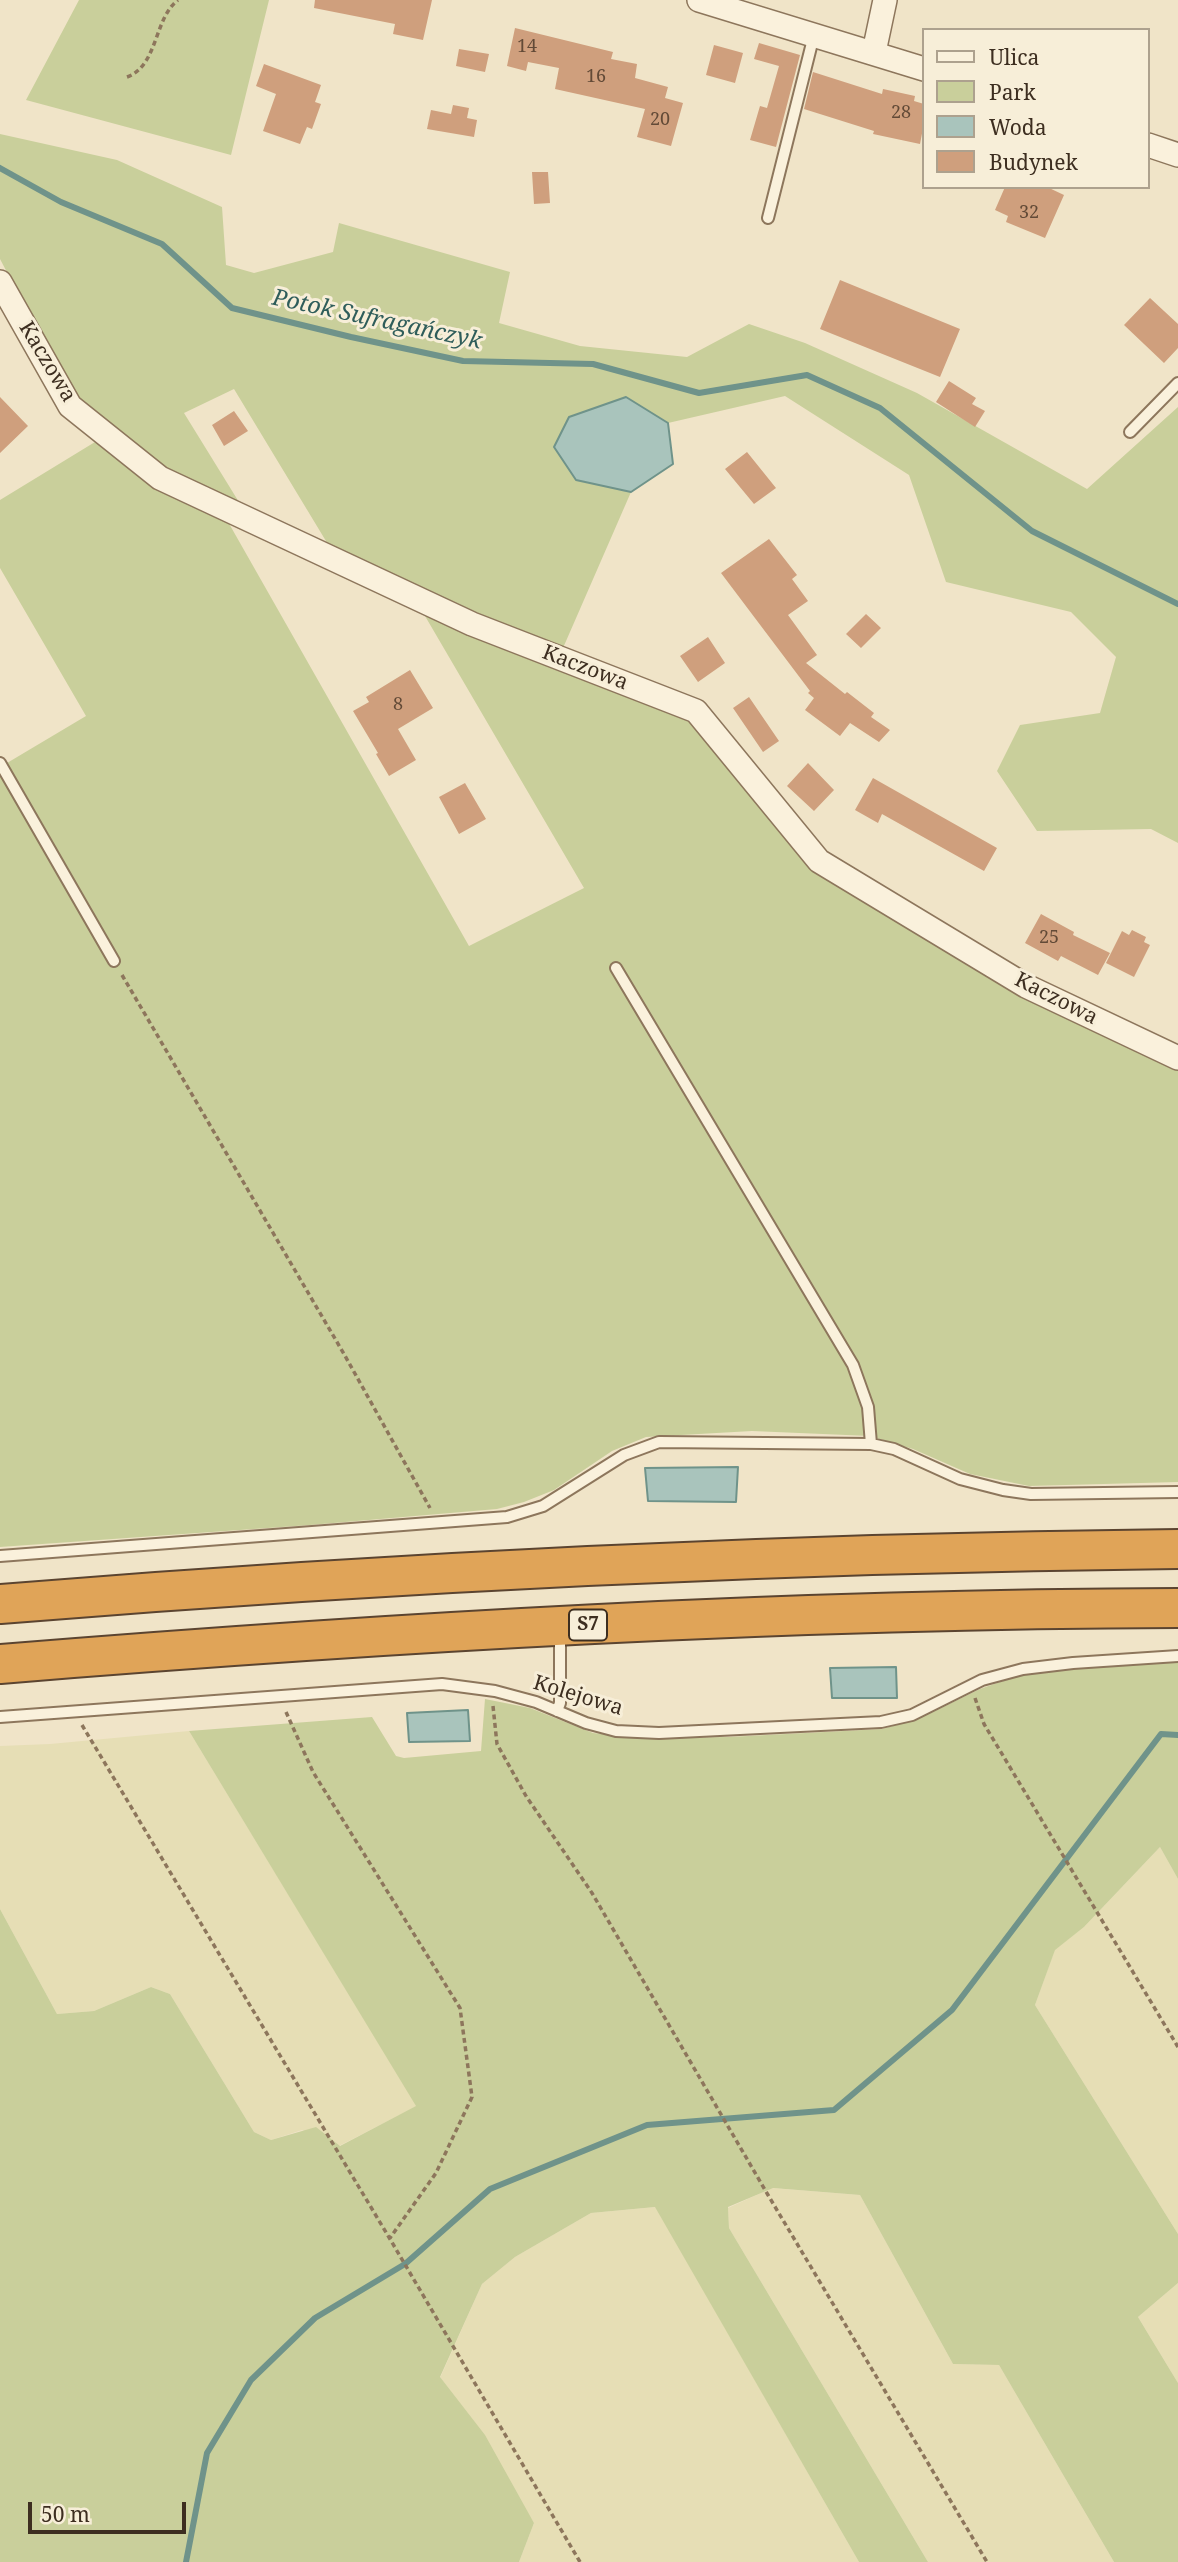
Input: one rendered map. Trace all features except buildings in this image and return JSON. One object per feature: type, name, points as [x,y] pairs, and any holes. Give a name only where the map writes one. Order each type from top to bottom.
[{"type":"highway","points":[[0,1604],[555,1567],[872,1554],[1178,1549]]},
{"type":"highway","name":"S7","points":[[0,1664],[247,1645],[559,1626],[932,1612],[1178,1608]]},
{"type":"street","points":[[699,0],[922,68]]},
{"type":"street","points":[[874,52],[885,0]]},
{"type":"street","points":[[1150,146],[1178,155]]},
{"type":"street","name":"Kaczowa","points":[[0,282],[70,406],[160,478],[472,624],[696,710],[819,861],[1026,986],[1178,1058]]},
{"type":"lane","points":[[768,218],[814,35]]},
{"type":"lane","points":[[1130,432],[1178,383]]},
{"type":"lane","points":[[0,763],[114,961]]},
{"type":"lane","points":[[616,968],[853,1365],[868,1407],[871,1444]]},
{"type":"lane","points":[[0,1556],[507,1517],[544,1506],[624,1455],[659,1442],[871,1444],[894,1450],[960,1479],[1003,1490],[1031,1494],[1178,1492]]},
{"type":"lane","points":[[557,1711],[560,1703],[559,1626]]},
{"type":"lane","name":"Kolejowa","points":[[0,1717],[442,1684],[495,1691],[536,1702],[586,1723],[615,1731],[649,1732],[881,1722],[912,1715],[982,1680],[1023,1669],[1178,1656]]},
{"type":"path","points":[[127,77],[139,70],[170,9],[178,0]]},
{"type":"path","points":[[114,961],[438,1522]]},
{"type":"path","points":[[970,1686],[984,1724],[1178,2047]]},
{"type":"path","points":[[495,1691],[493,1713],[496,1744],[526,1796],[592,1893],[987,2562]]},
{"type":"path","points":[[280,1696],[313,1772],[460,2008],[472,2097],[436,2173],[390,2239]]},
{"type":"path","points":[[75,1711],[89,1739],[400,2255],[580,2562]]},
{"type":"shaded area","points":[[189,1731],[417,2106],[339,2146],[302,2130],[271,2140],[254,2132],[170,1994],[151,1987],[94,2011],[57,2014],[0,1909],[0,1746]]},
{"type":"shaded area","points":[[1160,1847],[1178,1879],[1178,2234],[1035,2005],[1055,1949],[1084,1927]]},
{"type":"shaded area","points":[[772,2188],[860,2195],[953,2364],[999,2365],[1114,2562],[928,2562],[729,2228],[728,2208]]},
{"type":"shaded area","points":[[656,2207],[859,2562],[519,2562],[534,2523],[440,2378],[482,2284],[515,2257],[591,2213]]},
{"type":"shaded area","points":[[1178,2283],[1178,2383],[1138,2317]]},
{"type":"green space","points":[[79,0],[269,0],[231,155],[26,100]]},
{"type":"green space","points":[[0,134],[117,160],[222,207],[226,265],[254,273],[333,252],[339,223],[510,272],[499,323],[580,346],[687,357],[749,324],[805,343],[917,393],[1087,489],[1178,407],[1178,843],[1151,829],[1037,831],[997,771],[1020,725],[1100,713],[1116,657],[1071,612],[946,582],[909,475],[785,396],[668,423],[626,397],[576,479],[631,492],[563,648],[474,618],[332,551],[234,389],[184,413],[242,507],[164,471],[76,403],[0,259]]},
{"type":"green space","points":[[95,442],[156,485],[223,513],[469,946],[584,888],[418,604],[692,716],[813,865],[1178,1062],[1178,1482],[1029,1486],[970,1474],[913,1449],[870,1436],[752,1431],[646,1437],[612,1451],[554,1490],[497,1509],[0,1547],[0,763],[2,766],[86,716],[0,568],[0,500]]},
{"type":"green space","points":[[1178,1662],[1178,1879],[1160,1847],[1084,1927],[1055,1950],[1035,2005],[1178,2234],[1178,2283],[1138,2317],[1178,2383],[1178,2562],[1114,2562],[999,2365],[953,2364],[860,2195],[773,2188],[728,2207],[729,2228],[928,2562],[859,2562],[655,2207],[591,2213],[515,2257],[482,2284],[440,2377],[485,2435],[534,2523],[519,2562],[0,2562],[0,1909],[57,2014],[94,2011],[151,1987],[170,1994],[254,2132],[271,2140],[316,2127],[340,2146],[416,2106],[189,1731],[372,1717],[396,1756],[404,1758],[481,1751],[485,1699],[530,1708],[593,1733],[637,1738],[729,1737],[882,1729],[918,1719],[980,1689],[1017,1676],[1085,1666]]},
{"type":"water","points":[[626,397],[668,423],[673,464],[631,492],[576,480],[554,447],[569,417]]},
{"type":"water","points":[[738,1467],[736,1502],[648,1501],[645,1468]]},
{"type":"water","points":[[896,1667],[897,1698],[832,1698],[830,1668]]},
{"type":"water","points":[[468,1710],[470,1741],[409,1742],[407,1713]]},
{"type":"waterway","name":"Potok Sufragańczyk","points":[[0,168],[61,202],[162,244],[232,308],[463,361],[593,364],[699,393],[807,375],[880,408],[1032,531],[1178,604]]},
{"type":"waterway","points":[[186,2562],[207,2453],[251,2380],[315,2318],[405,2264],[490,2189],[647,2125],[834,2110],[952,2010],[1161,1734],[1178,1735]]}]
